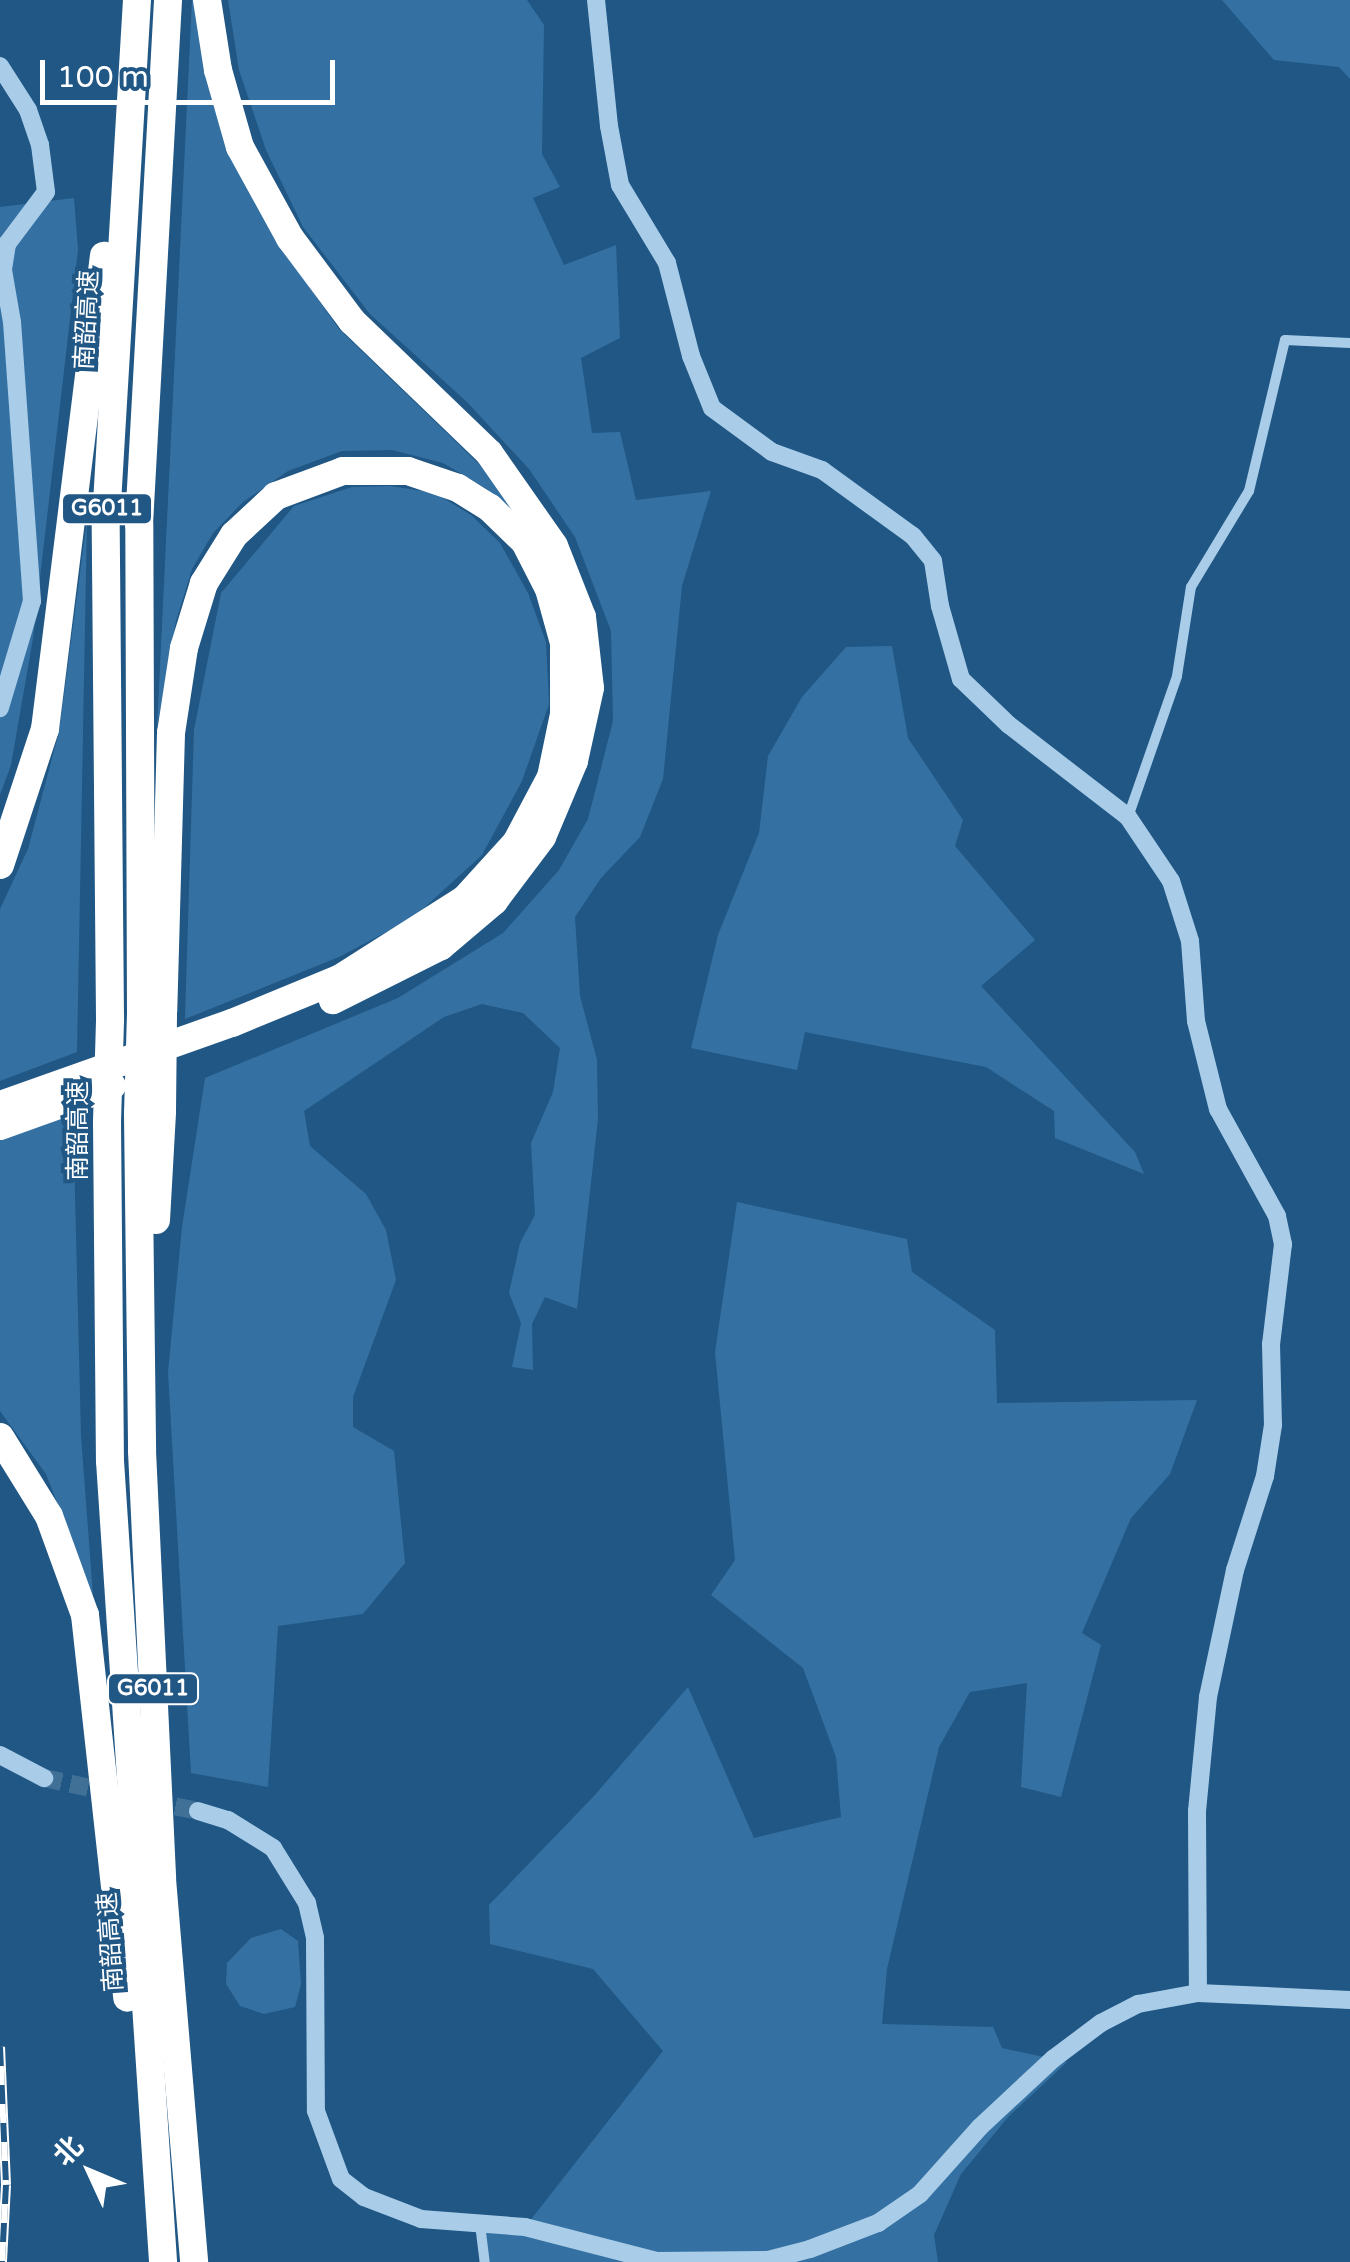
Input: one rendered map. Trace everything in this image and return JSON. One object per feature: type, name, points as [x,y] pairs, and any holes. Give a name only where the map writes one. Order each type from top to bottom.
[{"type":"highway","name":"南韶高速","points":[[137,0],[131,46],[106,520],[110,1461],[160,2262]]},
{"type":"highway","name":"G6011","points":[[168,0],[139,524],[152,1013],[142,1451],[162,1879],[194,2262]]},
{"type":"highway","points":[[0,1126],[300,1016],[441,946],[494,901],[542,837],[574,762],[590,688],[582,618],[554,546],[489,453],[352,321],[290,238],[240,147],[218,70],[208,0]]},
{"type":"highway","points":[[0,865],[44,728],[131,46]]},
{"type":"highway","points":[[0,1105],[232,1023],[339,978],[466,899],[516,843],[551,777],[564,714],[564,643],[548,589],[525,542],[490,508],[458,488],[408,471],[343,471],[276,496],[234,535],[204,583],[184,648],[171,733],[152,1013]]},
{"type":"highway","points":[[0,1438],[49,1516],[85,1615],[160,2262]]},
{"type":"street","points":[[596,0],[608,126],[620,185],[667,263],[691,356],[712,408],[772,452],[822,470],[913,536],[934,561],[940,606],[961,678],[1009,725],[1128,816],[1172,881],[1190,942],[1196,1021],[1218,1108],[1271,1202],[1283,1244],[1272,1344],[1272,1426],[1265,1476],[1235,1570],[1208,1696],[1196,1811],[1198,1993]]},
{"type":"street","points":[[0,66],[28,110],[40,144],[46,192],[7,244],[3,270],[12,322],[32,601],[0,708]]},
{"type":"street","points":[[1128,816],[1177,676],[1190,587],[1249,491],[1286,340],[1350,343]]},
{"type":"street","points":[[0,1755],[44,1778]]},
{"type":"street","points":[[198,1812],[228,1820],[273,1848],[306,1903],[314,1938],[316,2111],[341,2179],[390,2210],[420,2218],[525,2227],[656,2261],[768,2260],[810,2250],[878,2222],[920,2194],[1038,2072],[1100,2022],[1138,2004],[1198,1993],[1350,2000]]},
{"type":"street","points":[[480,2224],[485,2262]]},
{"type":"shaded area","points":[[192,0],[196,0],[275,238],[339,329],[481,466],[540,543],[487,489],[443,463],[392,450],[342,451],[288,471],[243,502],[213,533],[192,569],[176,621],[157,729]]},
{"type":"shaded area","points":[[228,0],[527,0],[544,25],[542,154],[560,187],[533,198],[564,265],[616,245],[620,338],[581,358],[592,433],[620,432],[636,500],[711,491],[682,586],[663,779],[640,837],[601,878],[575,917],[580,996],[597,1060],[598,1119],[577,1309],[545,1297],[532,1324],[533,1370],[512,1367],[521,1323],[509,1293],[520,1243],[535,1215],[531,1143],[553,1092],[560,1048],[523,1013],[482,1004],[444,1017],[304,1111],[310,1146],[366,1194],[386,1230],[396,1280],[353,1397],[353,1427],[394,1451],[405,1563],[363,1614],[278,1626],[268,1787],[191,1773],[168,1372],[182,1227],[205,1078],[398,998],[503,933],[559,870],[588,819],[613,721],[611,631],[575,537],[529,469],[467,402],[370,314],[303,227],[266,150],[239,70]]},
{"type":"shaded area","points":[[1222,0],[1350,0],[1350,79],[1339,67],[1274,60]]},
{"type":"shaded area","points":[[74,198],[78,250],[33,638],[11,765],[0,795],[0,207]]},
{"type":"shaded area","points":[[390,486],[435,493],[471,515],[500,543],[528,593],[546,642],[549,704],[522,781],[482,855],[413,918],[339,957],[185,1019],[194,730],[221,593],[294,506],[352,487]]},
{"type":"shaded area","points":[[87,520],[77,1052],[0,1081],[0,909],[28,849],[59,732]]},
{"type":"shaded area","points":[[892,646],[908,738],[963,820],[955,846],[1035,940],[981,986],[1135,1152],[1144,1174],[1055,1138],[1054,1111],[986,1067],[805,1032],[797,1070],[691,1048],[718,935],[759,833],[768,756],[802,697],[846,647]]},
{"type":"shaded area","points":[[73,1114],[81,1436],[93,1595],[46,1474],[0,1411],[0,1139]]},
{"type":"shaded area","points":[[737,1202],[907,1239],[912,1272],[995,1330],[997,1403],[1197,1400],[1170,1474],[1131,1518],[1082,1633],[1101,1645],[1061,1797],[1021,1787],[1027,1683],[970,1692],[939,1747],[887,1969],[882,2024],[993,2027],[1002,2048],[1067,2062],[1009,2116],[961,2174],[934,2235],[938,2262],[485,2262],[480,2224],[525,2227],[663,2051],[593,1969],[490,1944],[489,1905],[594,1796],[688,1687],[754,1838],[841,1817],[836,1757],[803,1668],[711,1595],[735,1560],[715,1352]]},
{"type":"shaded area","points":[[281,1929],[298,1941],[301,1984],[295,2007],[264,2014],[240,2006],[226,1984],[227,1963],[251,1938]]},
{"type":"tunnel","points":[[44,1778],[109,1792]]},
{"type":"tunnel","points":[[149,1801],[198,1811]]},
{"type":"railway","points":[[0,2047],[6,2185],[2,2262]]}]
